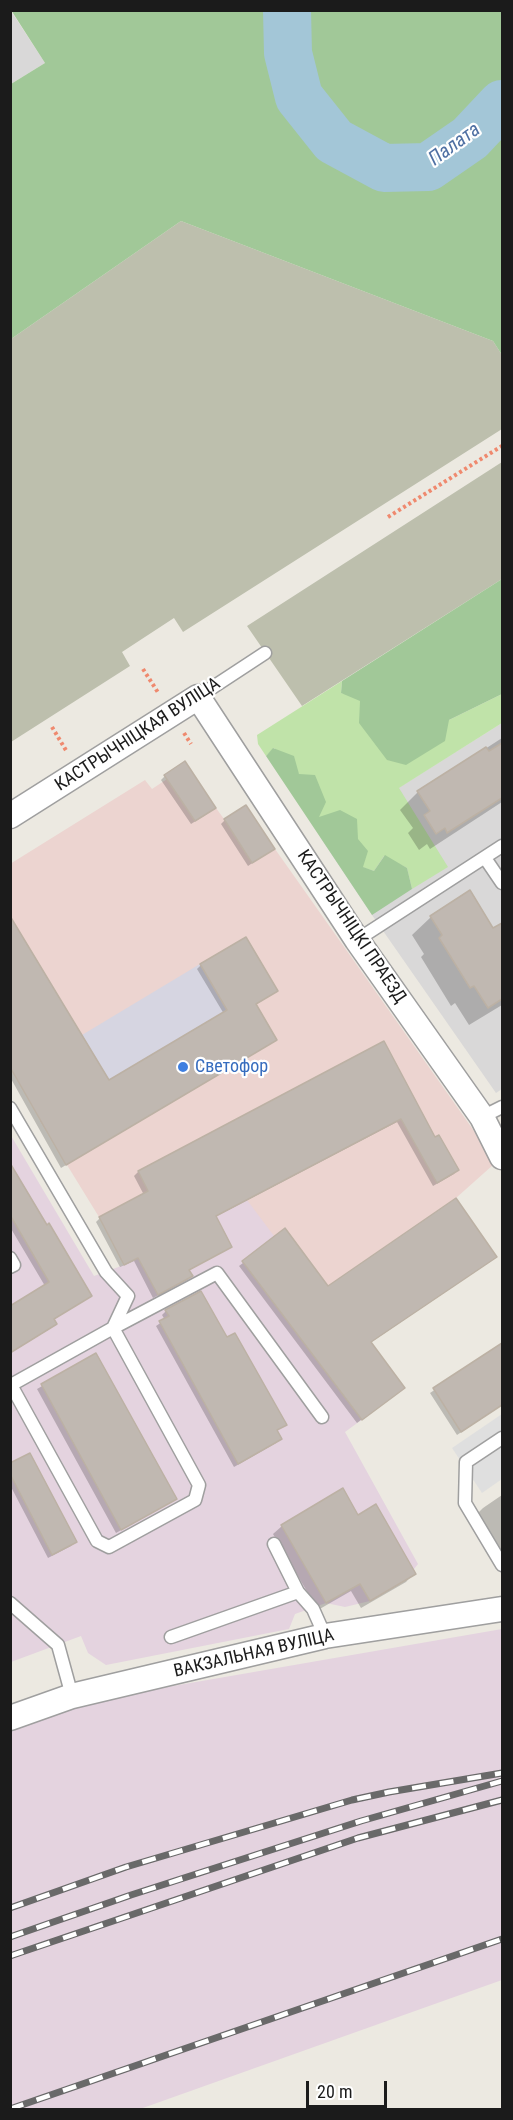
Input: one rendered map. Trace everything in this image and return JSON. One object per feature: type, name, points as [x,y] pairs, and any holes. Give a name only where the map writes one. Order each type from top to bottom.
[{"type":"street","name":"КАСТРЫЧНІЦКАЯ ВУЛІЦА","points":[[10,816],[198,697]]},
{"type":"street","name":"КАСТРЫЧНІЦКІ ПРАЕЗД","points":[[198,697],[357,940],[492,1112],[502,1157]]},
{"type":"street","name":"ВАКЗАЛЬНАЯ ВУЛІЦА","points":[[10,1718],[72,1696],[325,1636],[502,1609]]},
{"type":"lane","name":"КАСТРЫЧНІЦКАЯ ВУЛІЦА","points":[[198,697],[265,653]]},
{"type":"lane","points":[[357,940],[502,846]]},
{"type":"lane","points":[[485,858],[502,883]]},
{"type":"lane","points":[[10,1108],[106,1272],[128,1296],[113,1328]]},
{"type":"lane","points":[[10,1258],[14,1265],[10,1267]]},
{"type":"lane","points":[[113,1328],[199,1485],[195,1500],[109,1547],[97,1541],[11,1385],[113,1328],[217,1272],[322,1417]]},
{"type":"lane","points":[[502,1438],[466,1462],[465,1503],[502,1565]]},
{"type":"lane","points":[[274,1544],[298,1592],[313,1609],[325,1636]]},
{"type":"lane","points":[[171,1637],[298,1592]]},
{"type":"lane","points":[[10,1603],[58,1645],[72,1696]]},
{"type":"path","points":[[388,517],[502,446]]},
{"type":"shaded area","points":[[11,11],[45,63],[11,84]]},
{"type":"shaded area","points":[[181,221],[493,341],[502,355],[502,429],[183,632],[174,618],[122,652],[130,666],[11,742],[11,339]]},
{"type":"shaded area","points":[[502,462],[502,579],[302,706],[247,626]]},
{"type":"shaded area","points":[[502,723],[502,1089],[496,1093],[320,837]]},
{"type":"shaded area","points":[[167,779],[216,808],[224,819],[246,805],[474,1131],[493,1165],[456,1198],[354,1268],[330,1288],[274,1237],[216,1216],[99,1217],[40,1121],[42,1120],[11,1067],[10,864],[145,780],[152,789]]},
{"type":"shaded area","points":[[200,964],[227,1010],[109,1080],[82,1035]]},
{"type":"shaded area","points":[[10,1134],[94,1276],[124,1265],[247,1200],[274,1236],[285,1228],[405,1388],[345,1432],[418,1564],[414,1569],[416,1574],[370,1601],[345,1607],[326,1603],[295,1614],[289,1629],[106,1665],[88,1653],[81,1636],[11,1662]]},
{"type":"shaded area","points":[[502,1414],[502,1479],[482,1493],[452,1448]]},
{"type":"shaded area","points":[[502,1629],[502,1980],[140,2109],[11,2110],[11,1725],[69,1704]]},
{"type":"green space","points":[[11,10],[502,11],[502,355],[493,341],[181,221],[11,339],[11,84],[45,63]]},
{"type":"green space","points":[[502,579],[502,694],[449,720],[445,741],[406,765],[387,760],[359,723],[360,701],[341,693],[342,681]]},
{"type":"green space","points":[[342,681],[341,693],[449,720],[502,694],[502,723],[399,788],[448,867],[412,889],[407,868],[384,856],[374,871],[362,867],[319,818],[299,774],[274,748],[266,756],[258,744],[257,735]]},
{"type":"green space","points":[[273,748],[294,756],[299,774],[315,775],[326,802],[319,817],[340,810],[357,819],[358,839],[368,851],[363,867],[374,871],[385,855],[407,868],[412,889],[372,915],[266,756]]},
{"type":"building","points":[[502,743],[502,798],[447,833],[445,828],[436,834],[424,815],[430,811],[417,791],[486,747],[489,751]]},
{"type":"building","points":[[185,761],[216,808],[195,821],[164,775]]},
{"type":"building","points":[[246,805],[275,849],[252,863],[224,819]]},
{"type":"building","points":[[470,890],[493,928],[502,923],[502,999],[488,1008],[474,986],[470,988],[439,938],[442,935],[430,916]]},
{"type":"building","points":[[10,916],[109,1080],[227,1010],[200,964],[246,937],[278,991],[256,1004],[277,1040],[66,1165],[10,1067]]},
{"type":"building","points":[[384,1041],[435,1137],[439,1135],[459,1170],[437,1183],[401,1119],[216,1216],[232,1247],[189,1270],[193,1276],[158,1295],[138,1258],[124,1265],[99,1217],[148,1191],[138,1171]]},
{"type":"building","points":[[10,1163],[92,1296],[54,1319],[57,1324],[10,1353],[10,1306],[49,1282],[10,1215]]},
{"type":"building","points":[[456,1198],[497,1257],[371,1342],[405,1388],[362,1420],[242,1261],[285,1228],[328,1286]]},
{"type":"building","points":[[201,1291],[227,1337],[235,1333],[287,1425],[277,1430],[282,1439],[238,1464],[159,1321],[169,1316],[165,1310]]},
{"type":"building","points":[[502,1343],[502,1405],[461,1432],[433,1388]]},
{"type":"building","points":[[96,1353],[177,1499],[121,1530],[41,1384]]},
{"type":"building","points":[[30,1453],[77,1542],[52,1555],[10,1474],[10,1463]]},
{"type":"building","points":[[343,1488],[358,1515],[376,1504],[416,1574],[370,1601],[360,1584],[326,1603],[281,1525]]},
{"type":"waterway","name":"Палата","points":[[287,10],[288,53],[299,97],[334,141],[384,168],[428,167],[470,138],[502,104]]},
{"type":"railway","points":[[10,1908],[126,1867],[352,1800],[502,1773]]},
{"type":"railway","points":[[10,1937],[131,1895],[361,1821],[502,1781]]},
{"type":"railway","points":[[10,1956],[358,1838],[502,1800]]},
{"type":"railway","points":[[10,2109],[502,1939]]},
{"type":"place","name":"Светофор","points":[[183,1067]]}]
